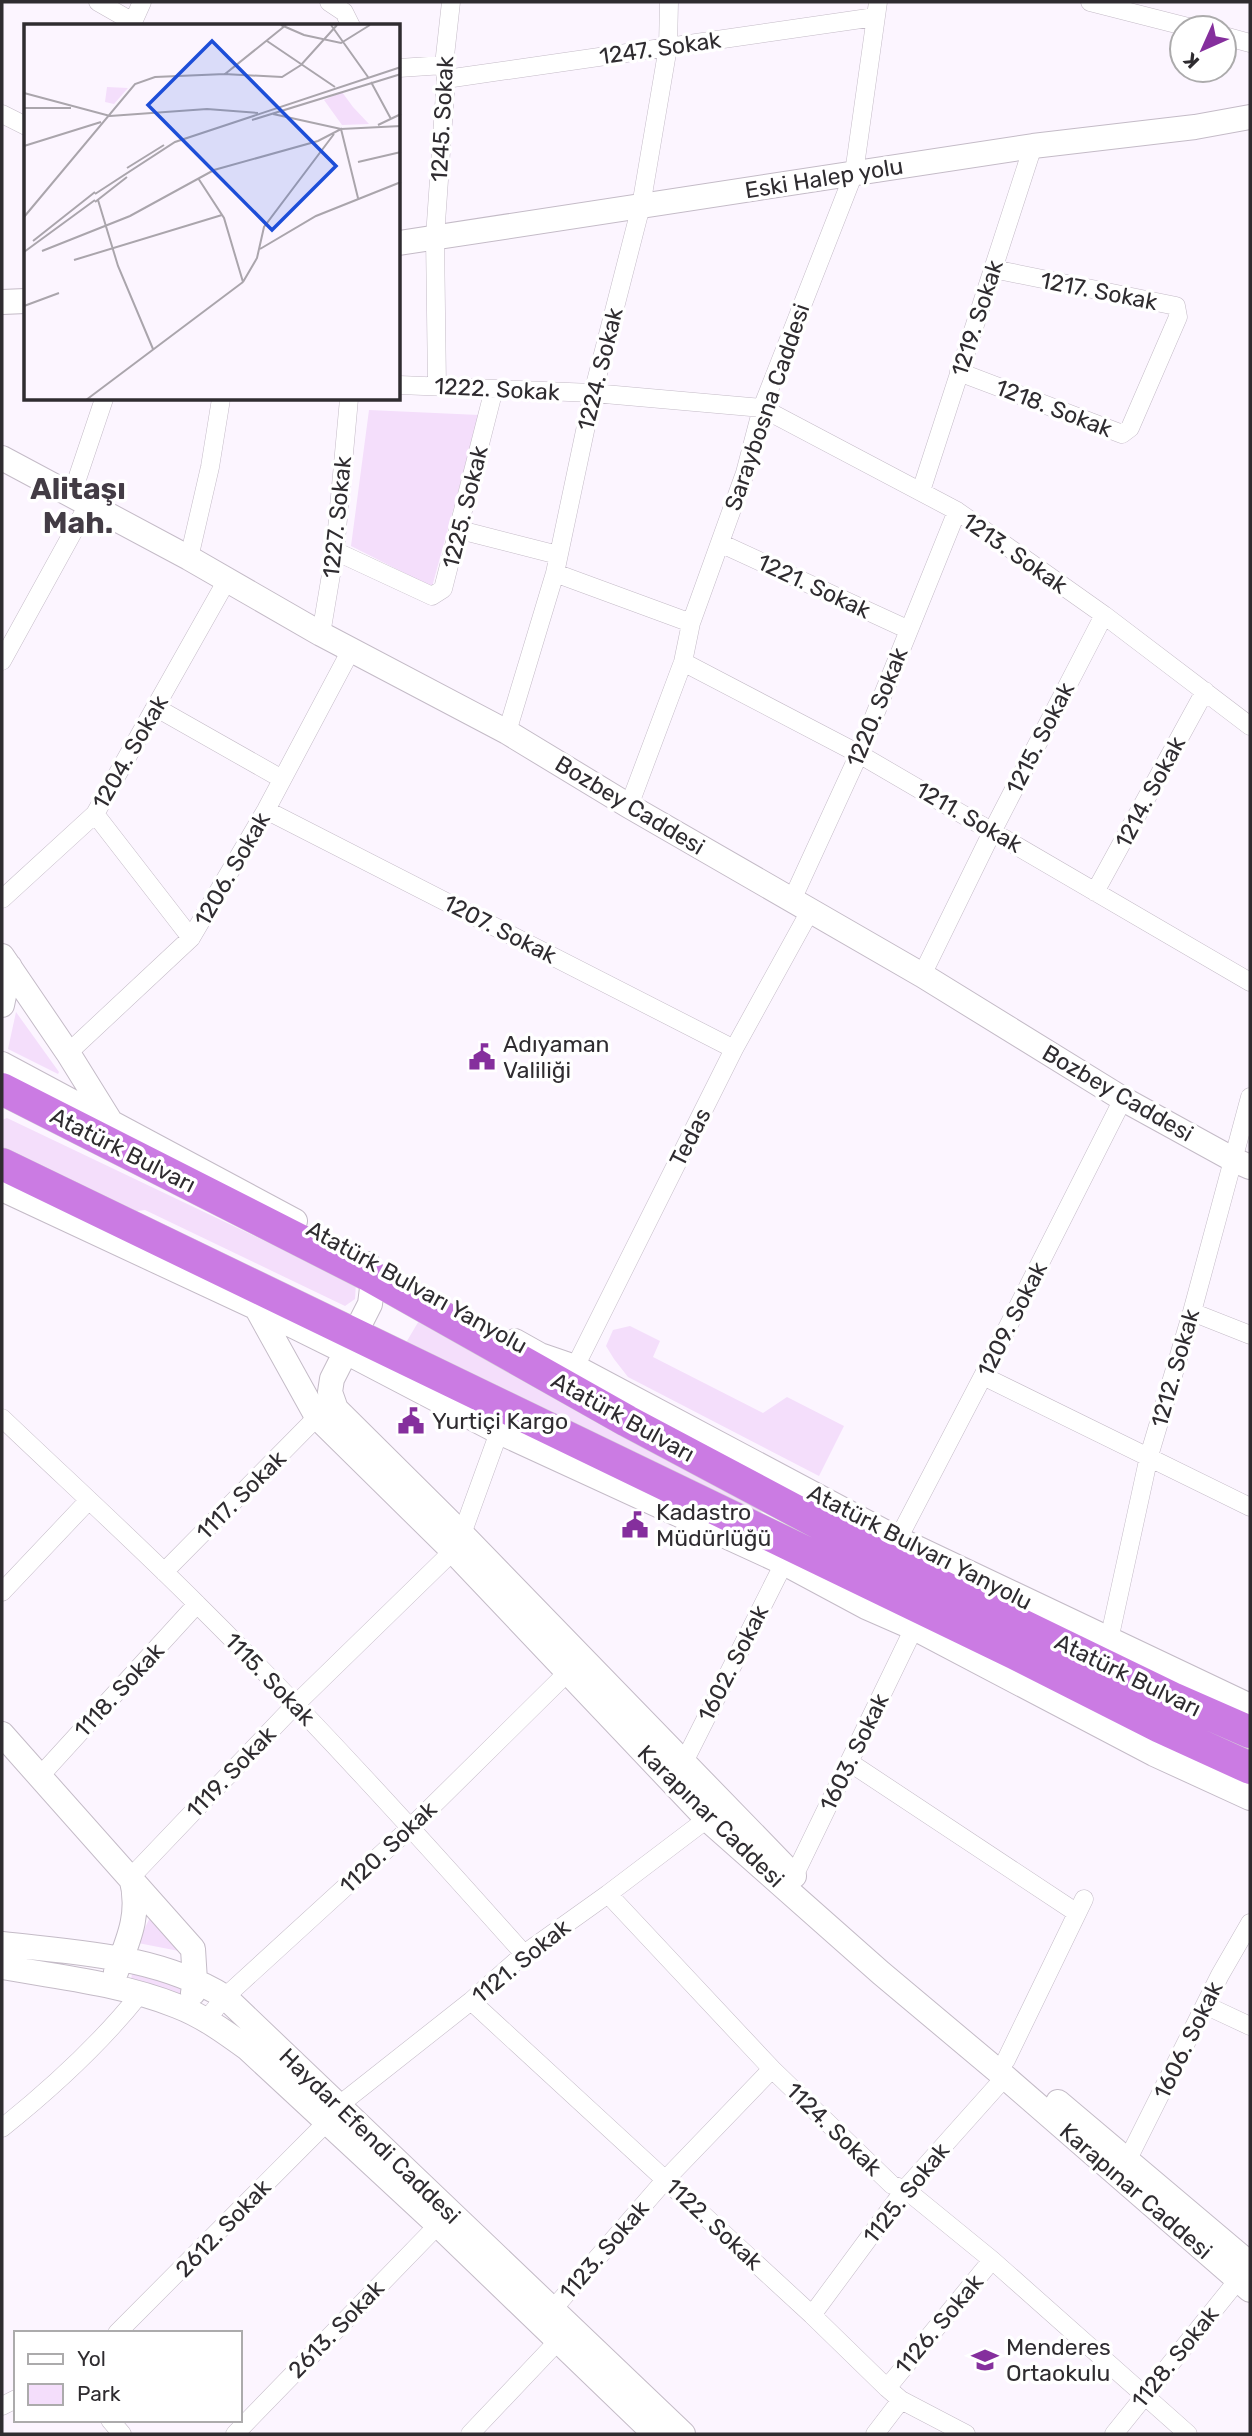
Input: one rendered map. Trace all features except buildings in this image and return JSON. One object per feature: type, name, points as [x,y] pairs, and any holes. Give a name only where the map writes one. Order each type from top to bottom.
[{"type":"highway","name":"Atatürk Bulvarı","points":[[2,1089],[369,1268],[639,1427],[888,1560],[1171,1698],[1250,1732]]},
{"type":"highway","name":"Atatürk Bulvarı","points":[[2,1164],[241,1280],[350,1344],[1013,1653],[1160,1727],[1250,1768]]},
{"type":"street","points":[[98,2],[133,22],[142,2]]},
{"type":"street","points":[[329,2],[344,12],[350,24]]},
{"type":"street","name":"1245. Sokak","points":[[437,386],[435,237],[451,2]]},
{"type":"street","name":"1224. Sokak","points":[[507,732],[556,564],[593,393],[641,206],[668,47],[670,2]]},
{"type":"street","points":[[1090,2],[1157,10]]},
{"type":"street","name":"1247. Sokak","points":[[401,68],[445,72],[668,47],[876,9]]},
{"type":"street","name":"Saraybosna Caddesi","points":[[629,806],[682,662],[691,622],[745,473],[762,408],[854,173],[876,9]]},
{"type":"street","points":[[2,114],[24,126]]},
{"type":"street","name":"Eski Halep yolu","points":[[401,243],[1033,146],[1195,127],[1250,117]]},
{"type":"street","name":"1219. Sokak","points":[[920,491],[1033,146]]},
{"type":"street","name":"1217. Sokak","points":[[993,269],[1176,306],[1178,317],[1154,373]]},
{"type":"street","points":[[2,302],[24,301]]},
{"type":"street","name":"1218. Sokak","points":[[959,372],[1122,434],[1130,428],[1154,373]]},
{"type":"street","name":"1222. Sokak","points":[[401,385],[593,393],[762,408]]},
{"type":"street","name":"1225. Sokak","points":[[335,551],[432,596],[440,593],[446,586],[494,389]]},
{"type":"street","points":[[2,661],[80,499],[104,401]]},
{"type":"street","points":[[189,558],[210,467],[221,401]]},
{"type":"street","name":"1227. Sokak","points":[[321,635],[335,551],[349,401]]},
{"type":"street","name":"1213. Sokak","points":[[762,408],[957,511],[1104,615],[1250,726]]},
{"type":"street","name":"Bozbey Caddesi","points":[[2,458],[189,558],[321,635],[507,732],[629,806],[922,975],[1123,1099],[1242,1163]]},
{"type":"street","name":"1220. Sokak","points":[[801,906],[957,511]]},
{"type":"street","points":[[460,530],[556,564],[691,622]]},
{"type":"street","name":"1221. Sokak","points":[[720,543],[909,630]]},
{"type":"street","name":"1204. Sokak","points":[[2,899],[95,814],[227,580]]},
{"type":"street","name":"1215. Sokak","points":[[922,975],[1104,615]]},
{"type":"street","name":"1206. Sokak","points":[[68,1053],[191,938],[266,810],[351,650]]},
{"type":"street","name":"1211. Sokak","points":[[682,662],[859,754],[1250,982]]},
{"type":"street","name":"1214. Sokak","points":[[1095,892],[1205,691]]},
{"type":"street","points":[[155,707],[282,779]]},
{"type":"street","name":"1207. Sokak","points":[[266,810],[734,1049]]},
{"type":"street","points":[[95,814],[191,938]]},
{"type":"street","name":"Tedas","points":[[575,1367],[734,1049],[801,906]]},
{"type":"street","points":[[6,961],[109,1120]]},
{"type":"street","points":[[2,1005],[6,961]]},
{"type":"street","name":"Atatürk Bulvarı Yanyolu","points":[[2,1064],[109,1120],[369,1268],[540,1355],[575,1367],[898,1539],[1250,1706]]},
{"type":"street","name":"1212. Sokak","points":[[1109,1640],[1149,1456],[1192,1312],[1242,1163],[1250,1097]]},
{"type":"street","name":"1209. Sokak","points":[[898,1539],[984,1376],[1123,1099]]},
{"type":"street","points":[[2,1189],[257,1308],[350,1344],[499,1432],[784,1563],[1154,1754],[1250,1798]]},
{"type":"street","name":"Karapınar Caddesi","points":[[369,1268],[370,1304],[331,1382],[331,1399],[336,1409],[568,1672],[707,1819],[881,1973],[1128,2160],[1247,2270]]},
{"type":"street","name":"Karapınar Caddesi","points":[[241,1280],[317,1417],[457,1543],[683,1763],[794,1876],[890,1965],[1006,2068],[1247,2270]]},
{"type":"street","points":[[1192,1312],[1250,1335]]},
{"type":"street","points":[[984,1376],[1250,1507]]},
{"type":"street","name":"1117. Sokak","points":[[164,1572],[317,1417]]},
{"type":"street","name":"1115. Sokak","points":[[2,1418],[197,1604],[296,1704],[524,1954]]},
{"type":"street","points":[[457,1543],[499,1432]]},
{"type":"street","points":[[2,1592],[89,1500]]},
{"type":"street","name":"1119. Sokak","points":[[131,1877],[296,1704],[457,1543]]},
{"type":"street","name":"1602. Sokak","points":[[683,1763],[784,1563]]},
{"type":"street","name":"1118. Sokak","points":[[40,1776],[197,1604]]},
{"type":"street","name":"1603. Sokak","points":[[794,1876],[914,1628]]},
{"type":"street","name":"1120. Sokak","points":[[206,2020],[225,1997],[411,1827],[568,1672]]},
{"type":"street","points":[[2,1734],[193,1949],[195,1981],[192,1994],[177,2006]]},
{"type":"street","name":"1125. Sokak","points":[[812,2315],[905,2189],[1006,2068],[1081,1906],[849,1762]]},
{"type":"street","name":"1121. Sokak","points":[[332,2114],[471,2001],[524,1954],[707,1819]]},
{"type":"street","points":[[111,1986],[136,1909],[131,1877]]},
{"type":"street","name":"1124. Sokak","points":[[608,1894],[772,2069],[892,2185],[905,2189],[992,2260],[1188,2434]]},
{"type":"street","name":"1606. Sokak","points":[[1128,2160],[1205,2005],[1250,1923]]},
{"type":"street","name":"Haydar Efendi Caddesi","points":[[2,1944],[121,1958],[155,1965],[225,1997],[438,2225],[655,2434]]},
{"type":"street","name":"Haydar Efendi Caddesi","points":[[2,1967],[111,1986],[177,2006],[206,2020],[247,2048],[332,2114],[553,2309],[683,2434]]},
{"type":"street","points":[[2,2127],[43,2095],[119,2020],[140,1994]]},
{"type":"street","name":"1122. Sokak","points":[[471,2001],[666,2179],[887,2388],[901,2400],[966,2434]]},
{"type":"street","points":[[1205,2005],[1250,2026]]},
{"type":"street","name":"1123. Sokak","points":[[553,2309],[666,2179],[772,2069]]},
{"type":"street","name":"2612. Sokak","points":[[119,2331],[332,2114]]},
{"type":"street","name":"2613. Sokak","points":[[235,2434],[438,2225]]},
{"type":"street","name":"1126. Sokak","points":[[887,2388],[992,2260]]},
{"type":"street","name":"1128. Sokak","points":[[1114,2434],[1247,2270]]},
{"type":"street","points":[[470,2434],[559,2340]]},
{"type":"street","points":[[874,2434],[901,2400]]},
{"type":"green space","points":[[369,410],[479,415],[432,587],[351,546]]},
{"type":"green space","points":[[16,1012],[59,1072],[58,1074],[8,1049]]},
{"type":"green space","points":[[7,1118],[356,1282],[355,1299],[345,1306],[145,1210],[129,1212],[2,1149],[2,1120]]},
{"type":"green space","points":[[420,1319],[762,1510],[758,1519],[611,1441],[509,1397],[404,1346]]},
{"type":"green space","points":[[630,1326],[660,1341],[653,1357],[763,1413],[787,1397],[844,1426],[819,1476],[628,1377],[606,1346],[613,1330]]},
{"type":"green space","points":[[151,1915],[184,1952],[138,1943]]},
{"type":"green space","points":[[135,1963],[158,1967],[184,1992],[177,1995],[130,1982]]},
{"type":"place","name":"Adıyaman Valiliği","points":[[482,1057]]},
{"type":"place","name":"Yurtiçi Kargo","points":[[411,1421]]},
{"type":"place","name":"Kadastro Müdürlüğü","points":[[635,1525]]},
{"type":"place","name":"Menderes Ortaokulu","points":[[985,2360]]},
{"type":"district","name":"Alitaşı Mah.","points":[[78,506]]}]
